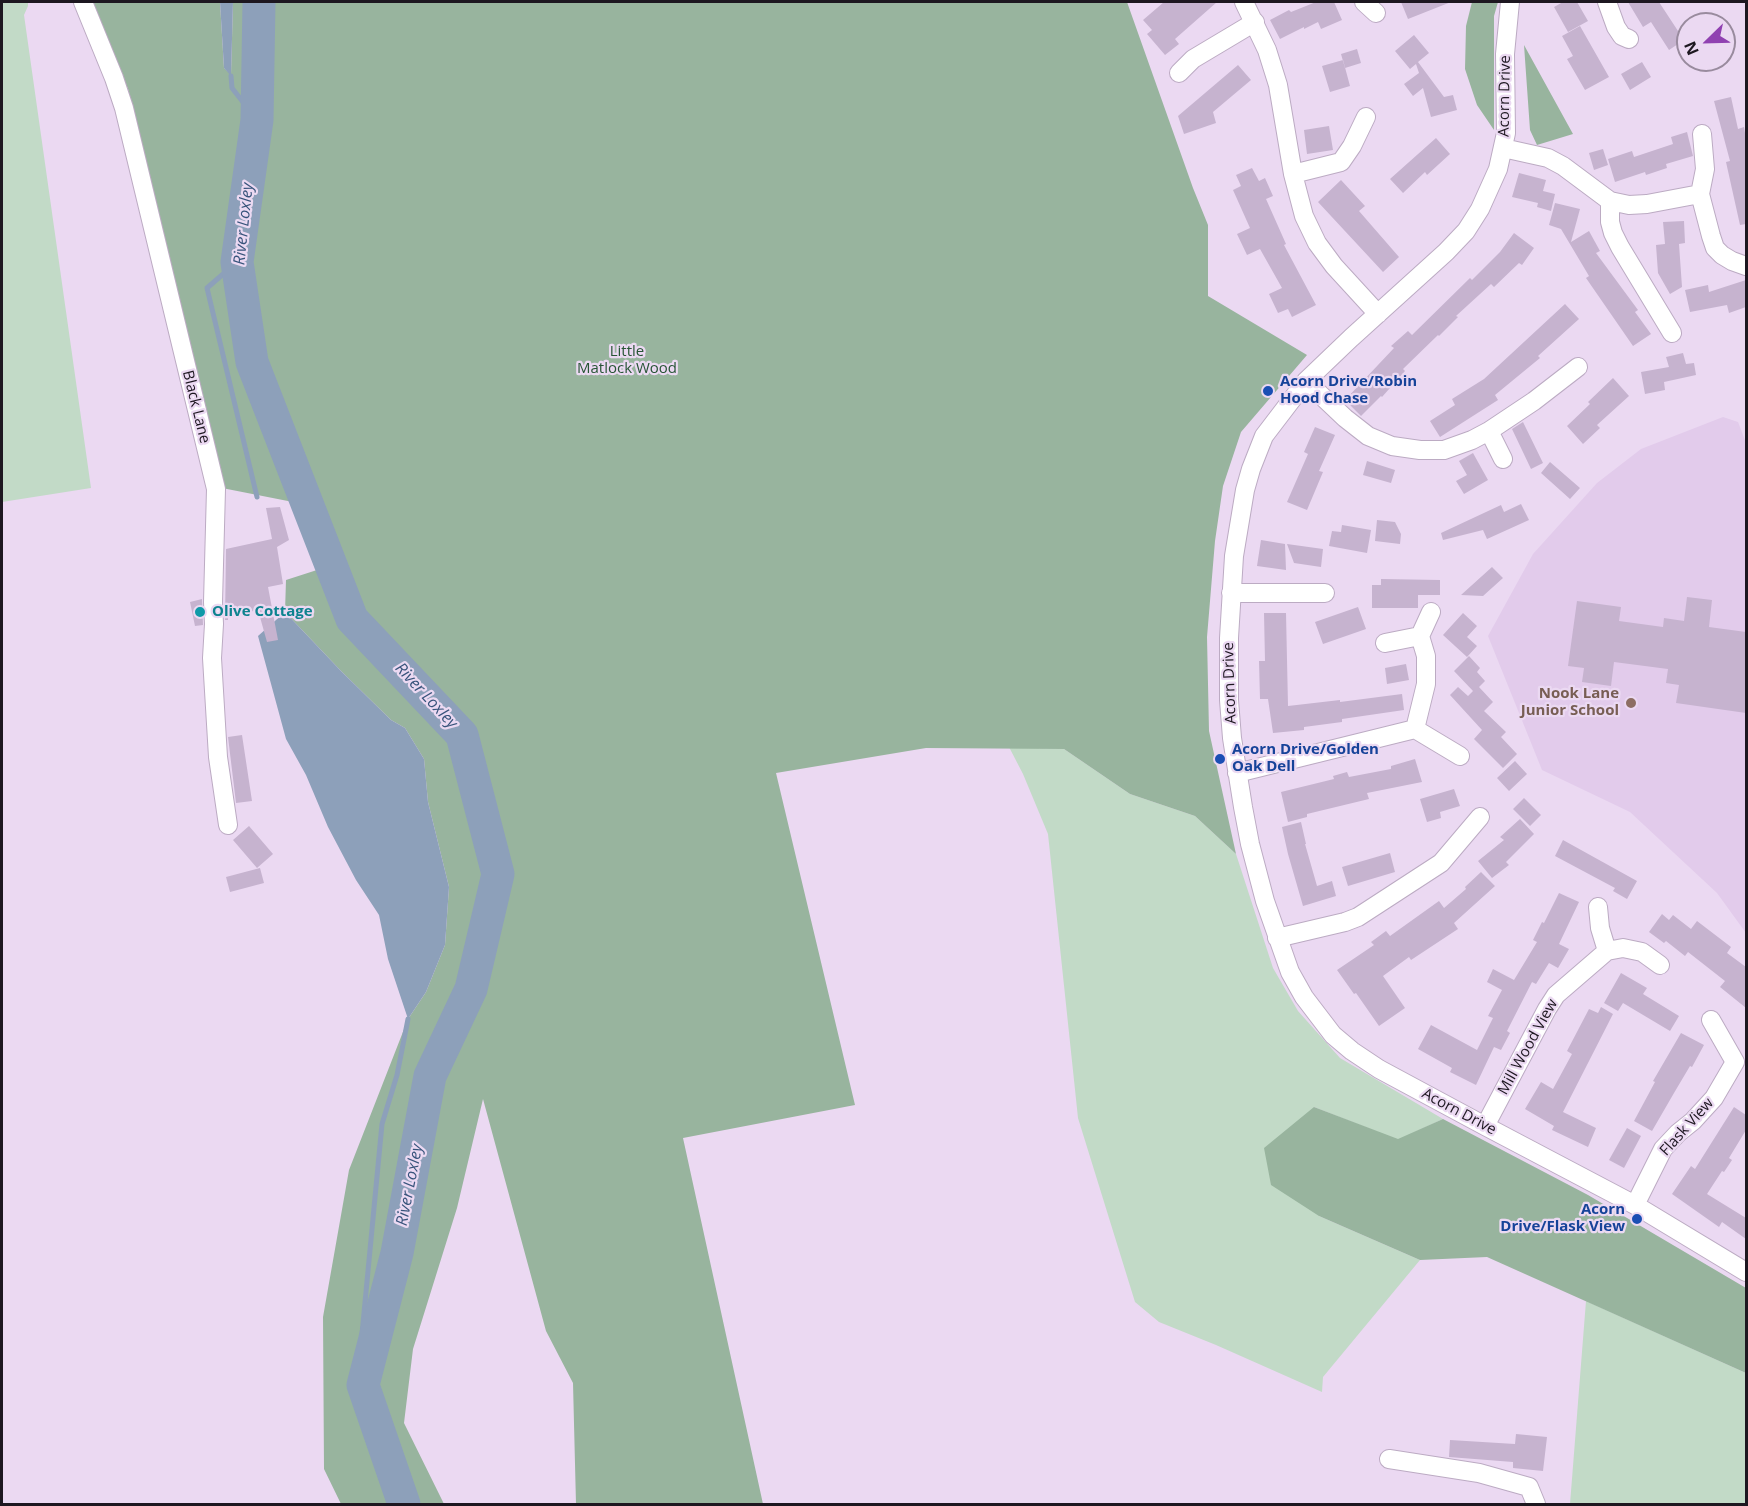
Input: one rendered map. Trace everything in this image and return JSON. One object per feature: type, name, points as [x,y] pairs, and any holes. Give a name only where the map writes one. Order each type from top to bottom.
[{"type":"street","name":"Black Lane","points":[[83,2],[124,108],[216,489],[212,658],[218,757],[228,825]]},
{"type":"street","name":"Acorn Drive","points":[[1510,2],[1505,54],[1506,133],[1498,169],[1489,192],[1466,231],[1446,252],[1306,381],[1264,436],[1251,469],[1239,520],[1234,556],[1229,638],[1229,700],[1237,772],[1250,844],[1277,938],[1290,972],[1304,997],[1333,1035],[1379,1069],[1635,1205],[1746,1272]]},
{"type":"street","points":[[1607,2],[1616,27],[1622,36],[1629,39]]},
{"type":"street","points":[[1179,73],[1250,8],[1278,85],[1293,174],[1304,216],[1317,243],[1334,266],[1378,314]]},
{"type":"street","points":[[1293,174],[1341,162],[1352,146],[1366,117]]},
{"type":"street","points":[[1702,134],[1705,169],[1700,194],[1711,236],[1715,248],[1727,258],[1746,266]]},
{"type":"street","points":[[1503,148],[1548,158],[1563,166],[1610,201],[1629,205],[1647,204],[1700,194]]},
{"type":"street","points":[[1610,201],[1610,222],[1613,233],[1671,333]]},
{"type":"street","points":[[1306,381],[1368,436],[1392,446],[1420,450],[1444,450],[1489,431],[1534,401],[1578,367]]},
{"type":"street","points":[[1489,431],[1503,459]]},
{"type":"street","points":[[1231,593],[1325,593]]},
{"type":"street","points":[[1415,729],[1426,684],[1426,656],[1420,636],[1431,612]]},
{"type":"street","points":[[1385,643],[1420,636]]},
{"type":"street","points":[[1237,772],[1415,729],[1460,756]]},
{"type":"street","points":[[1277,938],[1358,917],[1441,863],[1480,817]]},
{"type":"street","points":[[1598,908],[1600,928],[1607,951],[1623,948],[1642,952],[1660,965]]},
{"type":"street","name":"Mill Wood View","points":[[1485,1126],[1547,1009],[1557,995],[1607,951]]},
{"type":"street","name":"Flask View","points":[[1635,1205],[1663,1149],[1714,1098],[1735,1062],[1711,1020]]},
{"type":"street","points":[[1389,1459],[1479,1473],[1529,1487],[1536,1504]]},
{"type":"shaded area","name":"Nook Lane Junior School","points":[[1723,417],[1738,422],[1746,443],[1746,933],[1717,893],[1630,812],[1542,770],[1488,636],[1533,554],[1597,483],[1641,449]]},
{"type":"green space","points":[[2,2],[28,2],[24,15],[91,488],[2,502]]},
{"type":"green space","name":"Little Matlock Wood","points":[[89,2],[220,2],[224,68],[231,74],[233,2],[1127,2],[1208,225],[1208,296],[1307,355],[1241,432],[1223,486],[1215,541],[1207,637],[1209,731],[1236,854],[1195,816],[1130,794],[1064,749],[926,748],[776,773],[855,1105],[683,1138],[763,1504],[576,1504],[573,1383],[546,1331],[483,1099],[457,1208],[413,1349],[404,1423],[444,1504],[341,1504],[324,1469],[323,1317],[349,1170],[408,1019],[426,992],[445,945],[449,887],[428,802],[424,759],[405,728],[391,720],[285,612],[286,580],[317,570],[298,503],[222,488],[128,89]]},
{"type":"green space","points":[[1472,2],[1498,2],[1494,16],[1494,130],[1477,105],[1465,69],[1466,26]]},
{"type":"green space","points":[[1524,45],[1573,134],[1537,145],[1530,130]]},
{"type":"green space","points":[[1009,747],[1064,749],[1130,794],[1195,816],[1236,854],[1273,968],[1298,1011],[1340,1058],[1443,1119],[1398,1140],[1314,1107],[1319,1216],[1420,1260],[1323,1377],[1322,1392],[1159,1322],[1135,1302],[1078,1118],[1048,834]]},
{"type":"green space","points":[[1314,1107],[1398,1139],[1443,1119],[1588,1195],[1746,1288],[1746,1373],[1487,1257],[1420,1260],[1319,1216],[1271,1185],[1264,1148]]},
{"type":"green space","points":[[1586,1301],[1746,1373],[1746,1504],[1570,1504]]},
{"type":"water","points":[[220,2],[233,2],[231,76],[224,68]]},
{"type":"water","points":[[285,612],[391,720],[405,728],[424,759],[428,802],[449,887],[445,945],[426,992],[408,1019],[388,959],[379,915],[356,880],[328,827],[306,775],[286,739],[258,636]]},
{"type":"building","points":[[1164,2],[1217,2],[1175,39],[1179,44],[1165,55],[1147,34],[1152,30],[1143,20]]},
{"type":"building","points":[[1316,2],[1334,2],[1342,20],[1321,29],[1318,22],[1280,39],[1270,20],[1289,10],[1291,12]]},
{"type":"building","points":[[1401,2],[1451,2],[1408,19]]},
{"type":"building","points":[[1563,2],[1577,2],[1588,21],[1568,32],[1554,7]]},
{"type":"building","points":[[1628,2],[1659,2],[1676,28],[1676,45],[1669,50],[1651,22],[1643,27]]},
{"type":"building","points":[[1580,26],[1609,77],[1585,90],[1567,59],[1573,56],[1562,36]]},
{"type":"building","points":[[1414,35],[1429,53],[1418,62],[1444,97],[1453,95],[1457,110],[1431,117],[1423,88],[1413,96],[1404,84],[1419,73],[1416,64],[1410,69],[1395,51]]},
{"type":"building","points":[[1357,49],[1361,63],[1345,68],[1341,54]]},
{"type":"building","points":[[1343,60],[1350,86],[1330,92],[1322,66]]},
{"type":"building","points":[[1642,62],[1651,77],[1630,90],[1621,74]]},
{"type":"building","points":[[1238,65],[1251,80],[1213,112],[1216,123],[1184,134],[1178,116]]},
{"type":"building","points":[[1731,97],[1738,129],[1744,127],[1746,139],[1746,224],[1740,225],[1726,162],[1730,161],[1714,101]]},
{"type":"building","points":[[1329,126],[1333,150],[1307,154],[1304,130]]},
{"type":"building","points":[[1687,132],[1693,156],[1666,164],[1667,168],[1646,175],[1645,172],[1615,182],[1608,159],[1632,151],[1634,157],[1673,144],[1671,137]]},
{"type":"building","points":[[1436,138],[1450,154],[1427,175],[1425,172],[1403,193],[1390,179]]},
{"type":"building","points":[[1603,149],[1608,165],[1594,170],[1589,153]]},
{"type":"building","points":[[1252,168],[1259,181],[1265,178],[1273,196],[1266,199],[1286,244],[1284,245],[1316,305],[1292,317],[1288,309],[1278,313],[1269,294],[1282,288],[1260,249],[1247,255],[1237,234],[1250,228],[1233,190],[1241,186],[1236,175]]},
{"type":"building","points":[[1519,173],[1546,180],[1543,191],[1555,194],[1551,211],[1537,207],[1538,203],[1512,197]]},
{"type":"building","points":[[1341,180],[1365,206],[1359,211],[1399,257],[1383,272],[1318,202]]},
{"type":"building","points":[[1555,203],[1580,209],[1571,242],[1589,231],[1600,251],[1596,253],[1638,310],[1635,312],[1651,334],[1633,346],[1586,278],[1589,276],[1561,229],[1549,225]]},
{"type":"building","points":[[1684,221],[1685,243],[1679,244],[1682,287],[1670,294],[1658,273],[1656,245],[1665,244],[1663,222]]},
{"type":"building","points":[[1514,233],[1534,248],[1522,265],[1519,263],[1494,287],[1491,284],[1456,316],[1458,317],[1403,369],[1405,371],[1382,397],[1361,416],[1345,400],[1394,348],[1391,346],[1408,331],[1412,335],[1470,278],[1472,280],[1500,252]]},
{"type":"building","points":[[1746,280],[1746,307],[1729,313],[1727,305],[1690,312],[1685,290],[1708,285],[1709,292]]},
{"type":"building","points":[[1565,304],[1579,319],[1538,356],[1540,358],[1495,395],[1498,400],[1440,437],[1430,421],[1455,405],[1452,399],[1484,379]]},
{"type":"building","points":[[1683,353],[1686,364],[1694,363],[1696,375],[1664,382],[1665,390],[1645,394],[1641,372],[1669,367],[1666,357]]},
{"type":"building","points":[[1613,378],[1629,396],[1597,425],[1600,428],[1583,444],[1567,426]]},
{"type":"building","points":[[1523,422],[1543,463],[1531,469],[1512,429]]},
{"type":"building","points":[[1315,427],[1335,435],[1319,471],[1323,472],[1307,510],[1287,502],[1308,454],[1304,452]]},
{"type":"building","points":[[1473,453],[1488,480],[1464,494],[1456,481],[1467,475],[1459,461]]},
{"type":"building","points":[[1367,461],[1395,470],[1391,483],[1363,475]]},
{"type":"building","points":[[1550,462],[1580,488],[1570,499],[1541,473]]},
{"type":"building","points":[[1521,504],[1529,520],[1487,539],[1483,530],[1443,540],[1441,533],[1501,505],[1504,512]]},
{"type":"building","points":[[280,507],[289,540],[277,547],[283,584],[268,587],[278,640],[267,642],[258,610],[228,617],[228,620],[225,620],[226,549],[272,539],[266,508]]},
{"type":"building","points":[[1377,520],[1395,522],[1401,534],[1400,544],[1375,541]]},
{"type":"building","points":[[1342,525],[1371,530],[1367,553],[1329,546],[1332,531],[1341,532]]},
{"type":"building","points":[[1261,540],[1285,544],[1286,570],[1257,566]]},
{"type":"building","points":[[1287,544],[1323,549],[1321,567],[1294,563]]},
{"type":"building","points":[[1492,567],[1503,578],[1483,596],[1461,595]]},
{"type":"building","points":[[1381,579],[1440,580],[1440,595],[1418,595],[1418,608],[1372,608],[1372,585],[1381,585]]},
{"type":"building","points":[[1687,597],[1712,600],[1709,627],[1746,632],[1746,713],[1676,703],[1679,685],[1666,683],[1668,669],[1614,662],[1611,686],[1582,682],[1584,668],[1568,666],[1577,601],[1621,607],[1619,621],[1663,627],[1664,618],[1684,621]]},
{"type":"building","name":"Olive Cottage","points":[[202,599],[203,625],[195,626],[190,602]]},
{"type":"building","points":[[1358,607],[1366,629],[1323,644],[1315,622]]},
{"type":"building","points":[[1264,613],[1286,613],[1288,706],[1402,694],[1404,710],[1342,719],[1342,722],[1304,727],[1304,730],[1273,733],[1268,699],[1260,699],[1259,661],[1265,661]]},
{"type":"building","points":[[1463,613],[1477,626],[1467,637],[1477,646],[1467,657],[1443,635]]},
{"type":"building","points":[[1469,656],[1480,668],[1477,672],[1485,681],[1479,687],[1493,702],[1484,711],[1506,732],[1501,737],[1517,754],[1503,768],[1474,739],[1482,730],[1450,695],[1458,687],[1468,696],[1473,691],[1454,671]]},
{"type":"building","points":[[1406,664],[1409,680],[1387,684],[1385,668]]},
{"type":"building","points":[[242,735],[252,801],[236,803],[228,737]]},
{"type":"building","points":[[1415,759],[1422,782],[1367,793],[1369,799],[1307,814],[1307,817],[1288,822],[1281,792],[1334,779],[1333,776],[1347,772],[1349,777],[1391,769],[1391,766]]},
{"type":"building","points":[[1515,761],[1527,774],[1509,791],[1497,778]]},
{"type":"building","points":[[1454,789],[1460,806],[1440,812],[1441,818],[1427,822],[1420,799]]},
{"type":"building","points":[[1524,798],[1541,815],[1530,826],[1513,809]]},
{"type":"building","points":[[1520,819],[1534,834],[1506,862],[1509,865],[1492,878],[1478,861],[1504,840],[1500,837]]},
{"type":"building","points":[[1301,822],[1317,886],[1332,881],[1336,896],[1303,906],[1282,827]]},
{"type":"building","points":[[249,826],[273,854],[257,868],[233,840]]},
{"type":"building","points":[[1563,840],[1637,881],[1627,899],[1613,891],[1615,888],[1555,856]]},
{"type":"building","points":[[1390,853],[1395,872],[1348,886],[1342,867]]},
{"type":"building","points":[[260,868],[264,883],[230,892],[226,877]]},
{"type":"building","points":[[1481,872],[1495,886],[1454,923],[1458,929],[1411,960],[1409,957],[1383,976],[1405,1008],[1379,1026],[1337,970],[1374,945],[1371,942],[1386,931],[1390,936],[1439,901],[1444,908]]},
{"type":"building","points":[[1559,893],[1579,902],[1559,944],[1569,949],[1558,968],[1549,963],[1536,984],[1532,982],[1507,1031],[1510,1033],[1501,1050],[1494,1047],[1476,1085],[1450,1072],[1452,1068],[1418,1049],[1431,1025],[1477,1050],[1493,1018],[1488,1016],[1502,990],[1487,982],[1493,969],[1514,980],[1537,942],[1533,940]]},
{"type":"building","points":[[1662,914],[1669,920],[1673,915],[1691,929],[1697,921],[1731,947],[1727,953],[1746,967],[1746,1008],[1720,987],[1725,981],[1688,952],[1685,956],[1666,941],[1664,943],[1649,932]]},
{"type":"building","points":[[1621,973],[1647,988],[1643,994],[1679,1016],[1670,1031],[1623,1003],[1618,1011],[1604,1003]]},
{"type":"building","points":[[1601,1007],[1613,1014],[1563,1112],[1596,1128],[1588,1147],[1552,1130],[1554,1126],[1525,1109],[1541,1082],[1553,1089],[1572,1054],[1567,1051],[1589,1009],[1598,1013]]},
{"type":"building","points":[[1681,1033],[1704,1045],[1652,1131],[1634,1121],[1655,1082],[1653,1081]]},
{"type":"building","points":[[1734,1107],[1746,1115],[1746,1130],[1729,1158],[1732,1160],[1707,1194],[1746,1218],[1746,1239],[1722,1222],[1719,1227],[1672,1194],[1691,1166],[1695,1169]]},
{"type":"building","points":[[1627,1128],[1641,1136],[1624,1168],[1609,1160]]},
{"type":"building","points":[[1516,1434],[1547,1437],[1543,1471],[1513,1468],[1513,1462],[1449,1457],[1450,1440],[1515,1444]]},
{"type":"waterway","name":"River Loxley","points":[[259,2],[257,120],[237,262],[252,362],[352,619],[462,735],[498,874],[471,989],[430,1076],[397,1253],[363,1385],[404,1504]]},
{"type":"waterway","points":[[231,76],[232,88],[257,120]]},
{"type":"waterway","points":[[237,262],[207,288],[257,497]]},
{"type":"waterway","points":[[372,1351],[362,1334],[382,1124],[397,1075],[408,1019]]},
{"type":"place","name":"Acorn Drive/Robin Hood Chase","points":[[1268,391]]},
{"type":"place","name":"Olive Cottage","points":[[200,612]]},
{"type":"place","name":"Nook Lane Junior School","points":[[1631,703]]},
{"type":"place","name":"Acorn Drive/Golden Oak Dell","points":[[1220,759]]},
{"type":"place","name":"Acorn Drive/Flask View","points":[[1637,1219]]}]
